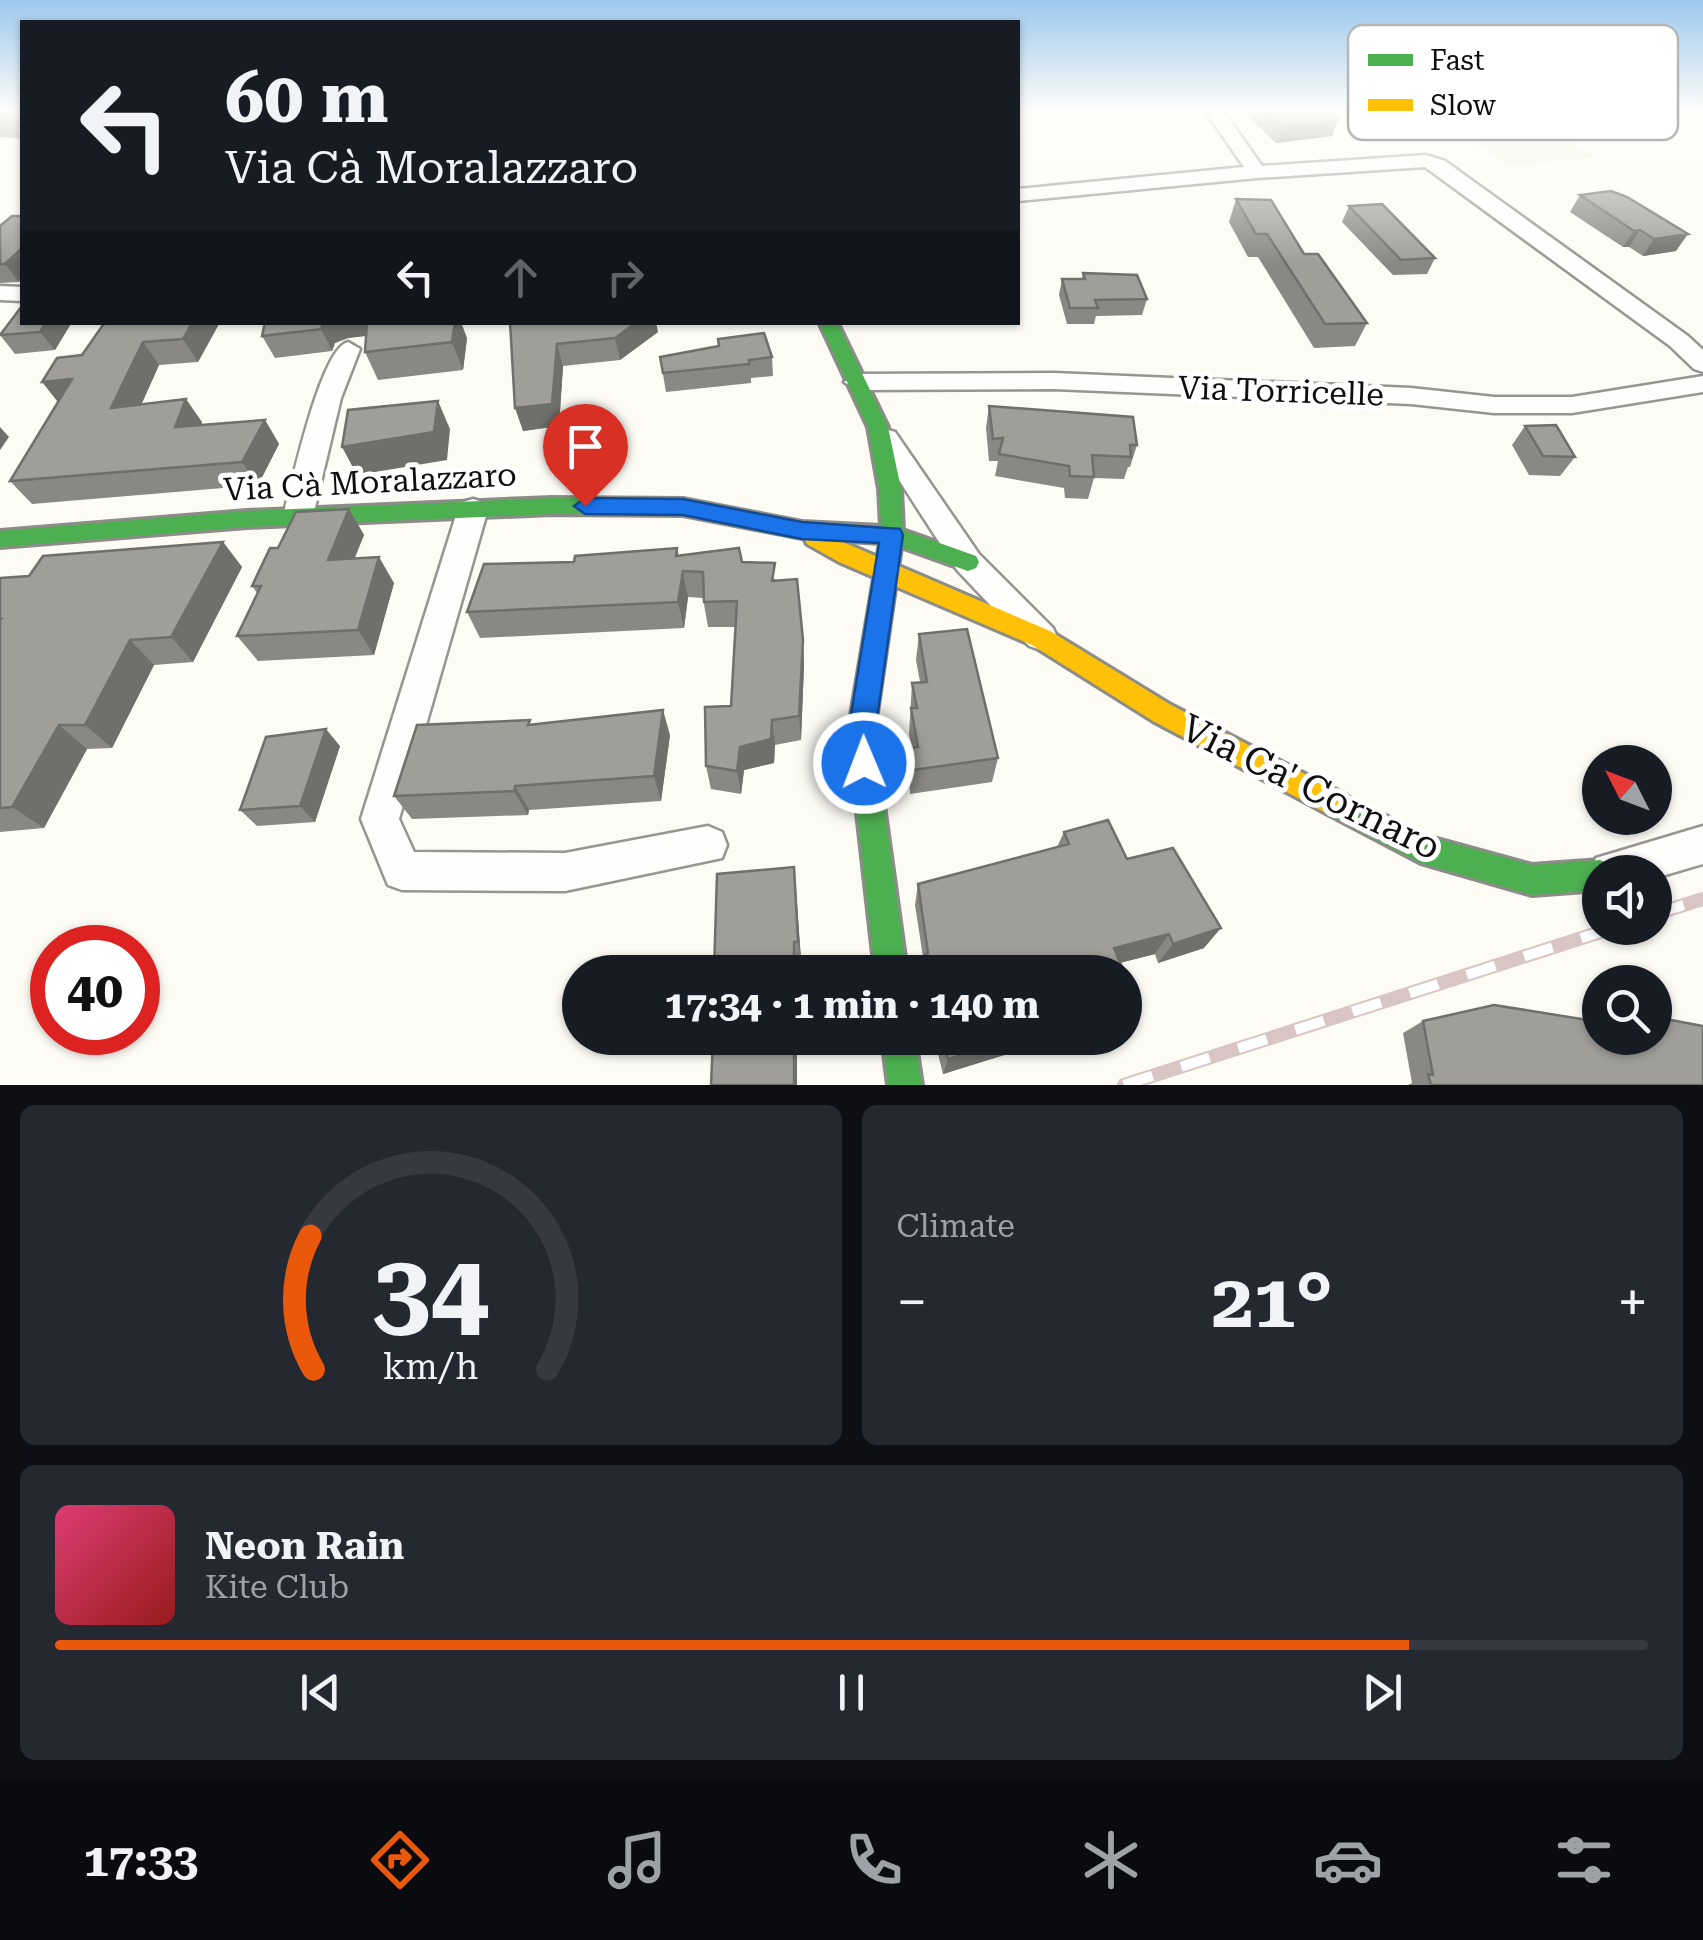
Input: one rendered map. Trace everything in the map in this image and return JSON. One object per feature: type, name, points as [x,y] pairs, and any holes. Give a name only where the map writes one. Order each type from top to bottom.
[{"type":"street","points":[[1250,163],[1257,172]]},
{"type":"street","points":[[1020,194],[1378,163]]},
{"type":"street","points":[[1426,163],[1438,165],[1680,341],[1703,364]]},
{"type":"street","points":[[829,325],[878,427],[890,488],[892,535],[861,733],[889,955]]},
{"type":"street","points":[[298,516],[328,398],[348,350]]},
{"type":"street","name":"Via Torricelle","points":[[857,382],[1054,381],[1411,396],[1494,404],[1572,404],[1703,384]]},
{"type":"street","name":"Via Ca' Cornaro","points":[[878,427],[968,562],[1041,638]]},
{"type":"street","name":"Via Cà Moralazzaro","points":[[0,538],[298,516],[683,507],[802,530],[892,535]]},
{"type":"street","points":[[473,509],[380,818],[402,871],[565,872],[708,845]]},
{"type":"street","name":"Via Cà Moralazzaro","points":[[802,530],[887,572]]},
{"type":"street","name":"Via Ca' Cornaro","points":[[892,535],[968,562]]},
{"type":"street","name":"Via Ca' Cornaro","points":[[887,572],[1041,638],[1162,713],[1421,849],[1532,880],[1582,876]]},
{"type":"street","points":[[1669,855],[1703,845]]},
{"type":"street","points":[[901,1055],[905,1085]]},
{"type":"building","points":[[1611,191],[1688,234],[1654,239],[1640,230],[1634,231],[1580,195]]},
{"type":"building","points":[[1236,199],[1271,200],[1304,254],[1318,254],[1367,323],[1325,324],[1267,234],[1256,234]]},
{"type":"building","points":[[1382,204],[1435,258],[1401,260],[1349,206]]},
{"type":"building","points":[[12,216],[20,216],[20,250],[5,264],[0,264],[0,226]]},
{"type":"building","points":[[1083,273],[1137,275],[1147,299],[1095,300],[1098,308],[1070,308],[1062,279],[1085,279]]},
{"type":"building","points":[[20,309],[20,325],[44,325],[40,332],[0,335]]},
{"type":"building","points":[[103,325],[191,325],[183,339],[143,342],[111,408],[186,399],[175,427],[265,420],[242,462],[10,481],[72,379],[42,382],[57,358],[82,355]]},
{"type":"building","points":[[264,325],[322,325],[321,329],[262,336]]},
{"type":"building","points":[[367,325],[455,325],[452,342],[365,352]]},
{"type":"building","points":[[510,325],[633,325],[615,338],[557,344],[552,404],[515,408]]},
{"type":"building","points":[[764,333],[772,357],[749,360],[749,364],[663,373],[660,357],[719,346],[718,339]]},
{"type":"building","points":[[438,401],[434,432],[342,447],[348,410]]},
{"type":"building","points":[[989,406],[1133,417],[1137,445],[1130,445],[1131,457],[1092,455],[1094,477],[1070,476],[1069,466],[999,454],[1003,438],[993,439]]},
{"type":"building","points":[[610,417],[604,457],[560,458],[568,418]]},
{"type":"building","points":[[1556,425],[1575,457],[1543,456],[1525,426]]},
{"type":"building","points":[[349,509],[328,560],[379,557],[358,630],[237,636],[261,586],[252,586],[270,548],[278,548],[296,512]]},
{"type":"building","points":[[223,542],[171,637],[130,640],[85,725],[59,725],[12,807],[0,808],[0,578],[29,576],[43,556]]},
{"type":"building","points":[[677,548],[676,556],[739,548],[742,562],[775,563],[772,581],[797,579],[803,640],[799,716],[772,720],[771,739],[740,747],[737,771],[706,766],[705,707],[731,706],[737,601],[704,602],[703,572],[683,571],[678,602],[467,612],[484,564],[574,562],[575,556]]},
{"type":"building","points":[[967,629],[998,758],[913,770],[912,748],[918,747],[911,708],[917,708],[912,683],[927,682],[919,634]]},
{"type":"building","points":[[663,710],[654,776],[515,786],[514,791],[394,796],[417,725],[530,720],[528,725]]},
{"type":"building","points":[[326,729],[300,806],[240,810],[266,737]]},
{"type":"building","points":[[1108,820],[1127,859],[1173,848],[1221,928],[1173,944],[1169,934],[1114,948],[1117,955],[925,955],[928,953],[918,884],[1069,844],[1064,832]]},
{"type":"building","points":[[794,867],[798,942],[794,942],[794,955],[715,955],[717,874]]},
{"type":"building","points":[[1494,1005],[1582,1019],[1582,1055],[1672,1055],[1672,1020],[1703,1026],[1703,1085],[1431,1085],[1428,1074],[1433,1075],[1423,1021]]},
{"type":"building","points":[[712,1055],[794,1055],[794,1085],[711,1085]]},
{"type":"railway","points":[[1672,909],[1703,899]]},
{"type":"railway","points":[[1124,1085],[1582,938]]},
{"type":"traffic: fast","points":[[829,325],[878,427],[890,489],[892,535],[861,733],[889,955]]},
{"type":"traffic: fast","points":[[0,539],[247,519],[552,506],[683,507],[802,530],[892,535],[968,562]]},
{"type":"traffic: fast","points":[[1336,804],[1421,849],[1532,880],[1582,876]]},
{"type":"traffic: fast","points":[[901,1055],[905,1085]]},
{"type":"traffic: slow","points":[[815,538],[847,556],[1041,638],[1162,713],[1336,804]]},
{"type":"route","points":[[585,506],[683,507],[802,530],[892,535],[861,733],[864,763]]}]
